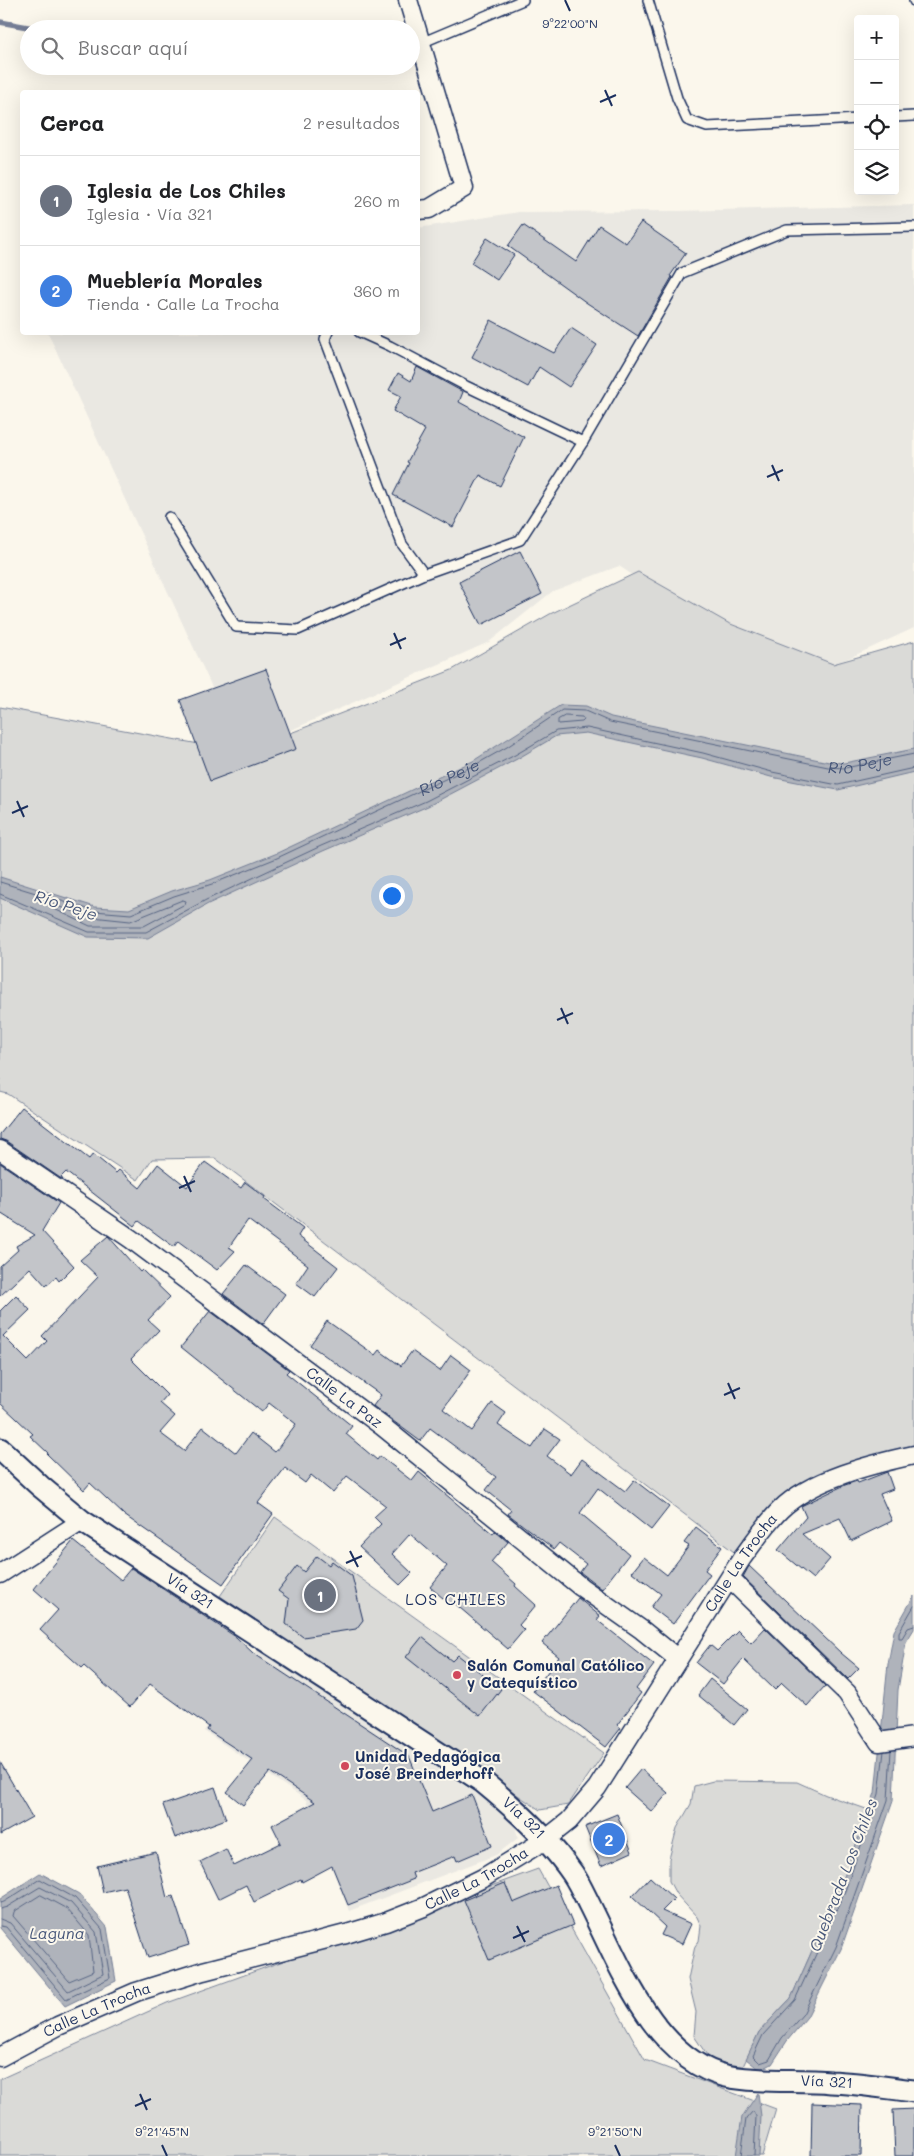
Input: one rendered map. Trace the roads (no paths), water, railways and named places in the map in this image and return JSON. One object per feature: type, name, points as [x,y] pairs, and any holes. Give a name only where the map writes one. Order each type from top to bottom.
[{"type":"street","points":[[408,0],[414,20]]},
{"type":"street","points":[[420,40],[464,188],[429,209],[420,210]]},
{"type":"street","name":"Calle La Paz","points":[[0,1150],[131,1239],[374,1421],[581,1587],[642,1630],[678,1659]]},
{"type":"street","name":"Vía 321","points":[[0,1448],[40,1486],[82,1521],[483,1782],[510,1804],[545,1840],[574,1874],[644,2010],[672,2045],[686,2057],[725,2076],[759,2080],[832,2082],[914,2091]]},
{"type":"street","name":"Calle La Trocha","points":[[0,2057],[71,2020],[136,1992],[203,1971],[346,1934],[407,1914],[483,1878],[545,1840],[569,1821],[597,1788],[678,1659],[768,1522],[792,1500],[823,1483],[869,1465],[914,1455]]},
{"type":"street","points":[[0,1574],[82,1521]]},
{"type":"street","points":[[730,1579],[847,1693],[879,1742],[909,1737]]},
{"type":"lane","points":[[421,43],[523,0]]},
{"type":"lane","points":[[648,0],[677,98],[687,120],[707,127],[854,119]]},
{"type":"lane","points":[[899,117],[914,116]]},
{"type":"lane","points":[[169,517],[236,627],[298,630],[424,574],[520,540],[583,442],[682,274],[787,230],[914,227]]},
{"type":"lane","points":[[327,335],[326,339],[402,544],[424,574]]},
{"type":"lane","points":[[366,335],[583,442]]},
{"type":"water","name":"Río Peje","points":[[561,705],[586,706],[611,717],[829,762],[844,763],[914,749],[914,772],[838,790],[771,777],[702,758],[586,733],[556,736],[428,806],[323,851],[208,904],[148,938],[88,937],[0,898],[0,877],[95,907],[129,909],[172,891],[210,880],[275,854],[473,761]]},
{"type":"water","points":[[914,1596],[914,1629],[906,1642],[898,1690],[893,1801],[841,1949],[807,2017],[787,2041],[772,2064],[760,2070],[746,2059],[759,2032],[791,1998],[840,1888],[875,1793],[888,1664],[894,1631]]},
{"type":"water","name":"Laguna","points":[[40,1873],[79,1894],[107,1927],[116,1981],[65,2006],[0,1928],[0,1899]]},
{"type":"water","points":[[758,2093],[761,2116],[759,2156],[736,2156],[742,2117]]},
{"type":"waterway","points":[[0,22],[20,26]]},
{"type":"place","name":"Iglesia de Los Chiles","points":[[320,1595]]},
{"type":"place","name":"Salón Comunal Católico y Catequístico","points":[[457,1675]]},
{"type":"place","name":"Unidad Pedagógica José Breinderhoff","points":[[345,1766]]},
{"type":"place","name":"Mueblería Morales","points":[[609,1839]]},
{"type":"district","name":"LOS CHILES","points":[[456,1599]]},
{"type":"water label","name":"Quebrada Los Chiles","points":[[843,1875]]}]
